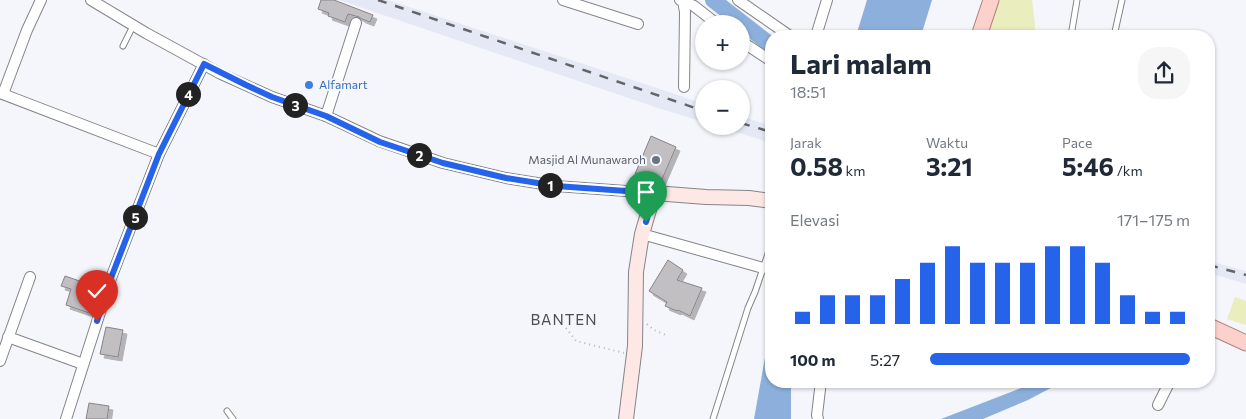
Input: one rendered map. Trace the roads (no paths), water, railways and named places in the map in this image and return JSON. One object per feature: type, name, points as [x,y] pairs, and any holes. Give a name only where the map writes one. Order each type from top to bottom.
[{"type":"main road","points":[[981,30],[991,0]]},
{"type":"main road","points":[[626,419],[634,355],[634,286],[642,234],[654,193],[765,200]]},
{"type":"main road","points":[[1215,329],[1246,343]]},
{"type":"street","points":[[41,0],[2,94],[159,154]]},
{"type":"street","points":[[91,0],[133,26],[237,81],[272,97],[326,116],[380,142],[443,163],[506,178],[556,186],[654,193]]},
{"type":"street","points":[[563,0],[638,24]]},
{"type":"street","points":[[738,0],[781,30]]},
{"type":"street","points":[[818,30],[827,0]]},
{"type":"street","points":[[682,1],[694,6],[706,15]]},
{"type":"street","points":[[682,1],[685,12],[684,87]]},
{"type":"street","points":[[326,116],[356,22]]},
{"type":"street","points":[[750,47],[765,57]]},
{"type":"street","points":[[66,419],[111,278],[159,154],[204,64]]},
{"type":"street","points":[[706,197],[765,207]]},
{"type":"street","points":[[642,234],[763,268]]},
{"type":"street","points":[[0,361],[30,277]]},
{"type":"street","points":[[8,337],[83,364]]},
{"type":"street","points":[[818,419],[820,388]]},
{"type":"street","points":[[1158,405],[1166,388]]},
{"type":"lane","points":[[1072,30],[1077,0]]},
{"type":"lane","points":[[1115,30],[1122,0]]},
{"type":"lane","points":[[123,46],[133,26]]},
{"type":"lane","points":[[713,419],[748,308],[765,262]]},
{"type":"lane","points":[[227,411],[233,419]]},
{"type":"water","points":[[867,0],[932,0],[923,30],[858,30]]},
{"type":"water","points":[[765,358],[765,388],[791,388],[791,419],[754,419]]},
{"type":"water","points":[[1021,388],[1051,388],[983,419],[941,419]]},
{"type":"waterway","points":[[713,0],[765,40]]},
{"type":"railway","points":[[378,0],[695,108]]},
{"type":"railway","points":[[750,126],[765,130]]},
{"type":"railway","points":[[1215,267],[1246,275]]},
{"type":"place","name":"Alfamart","points":[[309,85]]},
{"type":"place","name":"Masjid Al Munawaroh","points":[[656,160]]},
{"type":"district","name":"BANTEN","points":[[564,320]]}]
